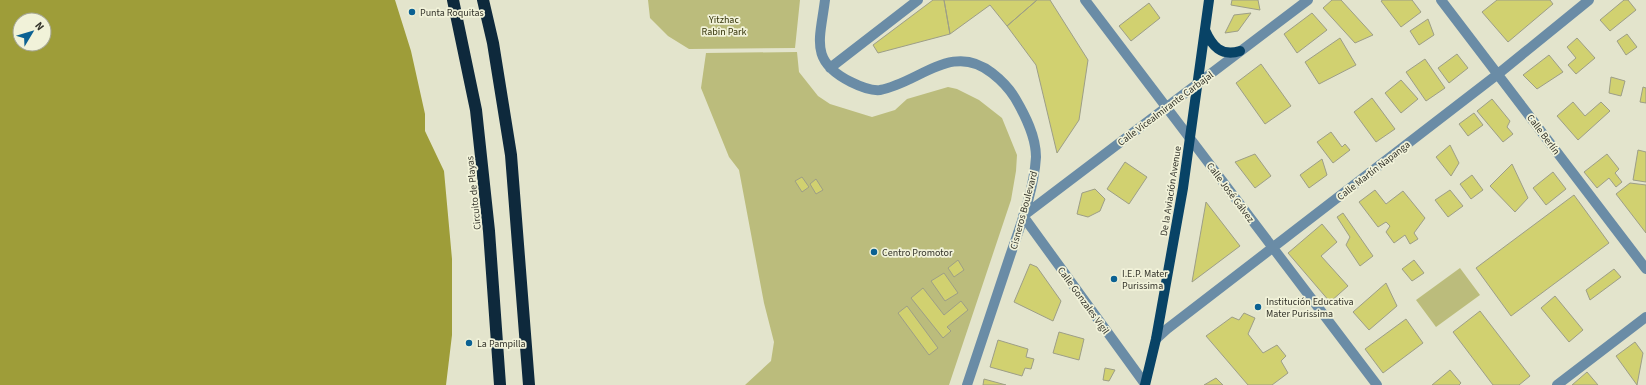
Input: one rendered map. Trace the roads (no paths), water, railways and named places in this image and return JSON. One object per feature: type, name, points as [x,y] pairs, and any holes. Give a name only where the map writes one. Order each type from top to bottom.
[{"type":"highway","name":"Circuito de Playas","points":[[453,0],[476,110],[489,231],[500,385]]},
{"type":"highway","points":[[483,0],[493,43],[511,155],[529,385]]},
{"type":"main road","name":"De la Aviación Avenue","points":[[1145,384],[1156,339],[1191,139],[1209,0]]},
{"type":"main road","points":[[1205,30],[1210,42],[1216,48],[1228,52],[1240,51]]},
{"type":"street","name":"Cisneros Boulevard","points":[[825,0],[820,50],[824,60],[839,76],[858,86],[878,90],[887,88],[940,64],[956,61],[972,62],[986,68],[998,78],[1012,93],[1025,114],[1032,133],[1036,155],[1034,169],[1023,216],[967,385]]},
{"type":"street","points":[[830,68],[918,0]]},
{"type":"street","name":"Calle José Gálvez","points":[[1085,0],[1377,385]]},
{"type":"street","name":"Calle Vicealmirante Carbajal","points":[[1023,216],[1166,106],[1308,0]]},
{"type":"street","name":"Calle Berlín","points":[[1441,0],[1646,269]]},
{"type":"street","name":"Calle Martín Napanga","points":[[1156,339],[1272,247],[1498,74],[1589,0]]},
{"type":"street","name":"Calle Gonzales Vigil","points":[[1023,216],[1145,384]]},
{"type":"street","points":[[1557,385],[1646,317]]},
{"type":"place","name":"Punta Roquitas","points":[[412,12]]},
{"type":"place","name":"Centro Promotor","points":[[874,252]]},
{"type":"place","name":"I.E.P. Mater Purissima","points":[[1114,279]]},
{"type":"place","name":"Institución Educativa Mater Purissima","points":[[1258,307]]},
{"type":"place","name":"La Pampilla","points":[[469,343]]},
{"type":"park label","name":"Yitzhac Rabin Park","points":[[724,24]]}]
